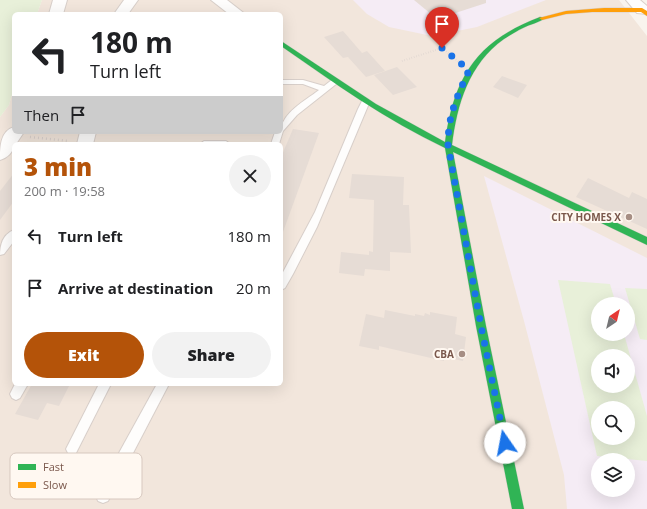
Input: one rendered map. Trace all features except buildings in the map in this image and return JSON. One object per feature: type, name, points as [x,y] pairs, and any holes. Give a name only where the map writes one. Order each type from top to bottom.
[{"type":"street","points":[[57,12],[60,0]]},
{"type":"street","points":[[122,12],[131,0]]},
{"type":"street","points":[[218,0],[235,12]]},
{"type":"street","points":[[517,507],[481,326],[448,145],[450,118],[469,70],[479,57],[505,35],[537,20],[550,16],[583,11],[642,8]]},
{"type":"street","points":[[283,44],[366,101],[424,135],[448,145],[647,241]]},
{"type":"street","points":[[0,154],[15,134]]},
{"type":"lane","points":[[283,126],[294,112],[336,81]]},
{"type":"lane","points":[[283,82],[303,82],[325,89]]},
{"type":"lane","points":[[283,282],[297,259],[340,165],[359,114],[366,101]]},
{"type":"lane","points":[[0,251],[12,236]]},
{"type":"lane","points":[[72,449],[104,386]]},
{"type":"lane","points":[[126,453],[162,386]]},
{"type":"path","points":[[402,61],[442,48],[469,70]]},
{"type":"path","points":[[15,134],[86,140]]},
{"type":"shaded area","points":[[42,0],[619,0],[647,36],[647,509],[0,509],[0,117],[9,105],[12,94],[12,134],[283,134],[283,12],[38,12]]},
{"type":"shaded area","points":[[353,0],[546,0],[477,27],[432,36],[389,27],[367,14]]},
{"type":"shaded area","points":[[484,176],[647,258],[647,509],[567,509],[564,475]]},
{"type":"green space","points":[[0,0],[42,0],[38,12],[12,12],[12,94],[9,105],[0,117]]},
{"type":"green space","points":[[558,280],[610,284],[614,297],[591,297],[591,341],[626,341],[628,349],[591,349],[591,393],[635,393],[635,373],[647,416],[647,461],[635,460],[635,453],[596,453],[595,445],[635,445],[635,401],[591,401],[591,429]]},
{"type":"green space","points":[[625,288],[647,289],[647,340],[640,339],[635,322],[635,297],[628,297]]},
{"type":"traffic: fast","points":[[518,509],[481,326],[448,145],[456,102],[464,83],[474,66],[487,50],[502,37],[521,26],[542,18]]},
{"type":"traffic: fast","points":[[283,44],[373,106],[424,135],[647,241]]},
{"type":"traffic: slow","points":[[542,18],[592,10],[642,10],[647,14]]},
{"type":"place","name":"CITY HOMES X","points":[[629,217]]},
{"type":"place","name":"CBA","points":[[462,354]]},
{"type":"route","points":[[442,48],[469,70],[454,105],[448,124],[448,145],[481,326],[505,443]]}]
